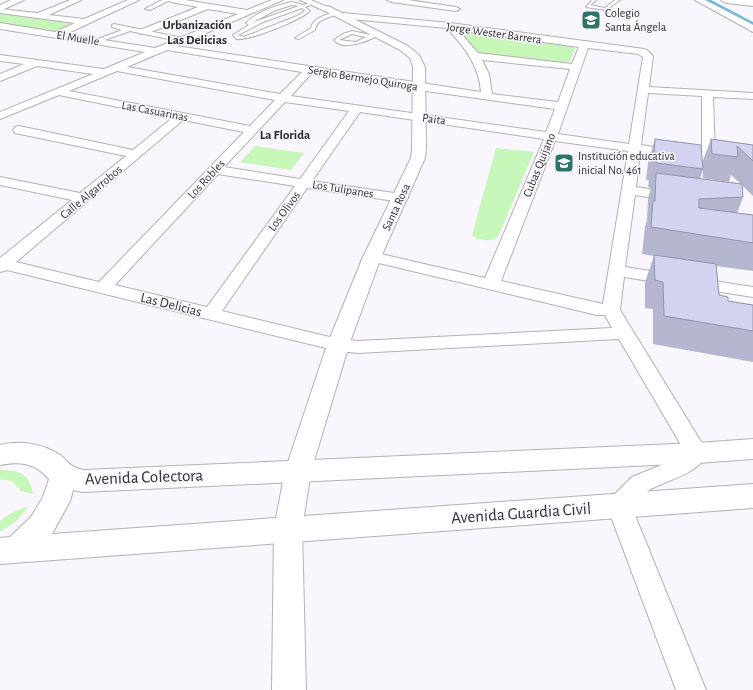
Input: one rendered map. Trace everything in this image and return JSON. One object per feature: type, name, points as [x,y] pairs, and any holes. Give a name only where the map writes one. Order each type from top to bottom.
[{"type":"street","points":[[0,10],[19,0]]},
{"type":"street","points":[[38,16],[77,0]]},
{"type":"street","points":[[56,35],[135,0]]},
{"type":"street","points":[[148,9],[167,0]]},
{"type":"street","points":[[171,0],[184,1],[247,13]]},
{"type":"street","points":[[0,116],[279,0]]},
{"type":"street","points":[[391,0],[456,9]]},
{"type":"street","points":[[432,6],[442,0]]},
{"type":"street","points":[[699,0],[753,29]]},
{"type":"street","points":[[716,0],[740,12]]},
{"type":"street","points":[[726,0],[753,3]]},
{"type":"street","name":"Santa Rosa","points":[[289,690],[288,530],[298,471],[338,345],[372,257],[401,198],[418,158],[420,138],[419,67],[415,57],[404,48],[349,17],[303,3]]},
{"type":"street","points":[[143,32],[208,6]]},
{"type":"street","points":[[0,10],[85,22]]},
{"type":"street","name":"Jorge Wester Barrera","points":[[349,17],[450,26],[644,52],[648,56],[643,90]]},
{"type":"street","name":"El Muelle","points":[[0,26],[97,42],[160,49]]},
{"type":"street","points":[[114,26],[183,40]]},
{"type":"street","points":[[450,26],[477,56],[487,80],[487,96]]},
{"type":"street","points":[[97,42],[130,29]]},
{"type":"street","name":"Cubas Quijano","points":[[491,284],[551,136],[584,45]]},
{"type":"street","name":"Sergio Bermejo Quiroga","points":[[160,49],[561,106]]},
{"type":"street","points":[[477,56],[576,67]]},
{"type":"street","name":"Paita","points":[[0,58],[111,70],[283,98],[551,136],[633,153],[709,158],[753,165]]},
{"type":"street","points":[[0,78],[36,63]]},
{"type":"street","name":"Los Robles","points":[[103,288],[309,70]]},
{"type":"street","points":[[697,453],[611,310],[633,153],[643,90],[753,96]]},
{"type":"street","name":"Las Casuarinas","points":[[58,92],[253,130]]},
{"type":"street","points":[[707,94],[709,158]]},
{"type":"street","name":"Los Olivos","points":[[211,314],[357,108]]},
{"type":"street","name":"Calle Algarrobos","points":[[1,265],[84,198],[181,116]]},
{"type":"street","points":[[19,130],[136,154]]},
{"type":"street","points":[[633,153],[689,167]]},
{"type":"street","name":"Los Tulipanes","points":[[215,170],[401,198]]},
{"type":"street","points":[[0,181],[84,198]]},
{"type":"street","points":[[629,190],[686,199]]},
{"type":"street","points":[[372,257],[597,309],[611,310]]},
{"type":"street","name":"Las Delicias","points":[[1,265],[338,345],[358,347],[624,333]]},
{"type":"street","points":[[617,271],[753,292]]},
{"type":"street","points":[[298,471],[697,453],[753,449]]},
{"type":"street","points":[[4,451],[34,454],[51,463],[63,476],[56,500],[41,526],[8,551]]},
{"type":"street","points":[[691,690],[619,506],[640,484],[674,470],[697,453]]},
{"type":"street","name":"Avenida Colectora","points":[[63,476],[83,481],[298,471]]},
{"type":"street","name":"Avenida Guardia Civil","points":[[288,530],[753,496]]},
{"type":"street","points":[[8,551],[288,530]]},
{"type":"lane","points":[[594,0],[588,6],[606,9],[618,0]]},
{"type":"lane","points":[[303,3],[308,11],[299,16],[245,38],[238,38],[235,35],[254,25],[303,3]]},
{"type":"lane","points":[[349,17],[358,43],[353,44],[338,42],[336,40],[349,32],[354,32],[349,17]]},
{"type":"lane","points":[[296,38],[313,28],[318,20],[349,17]]},
{"type":"green space","points":[[0,13],[76,23],[54,32],[0,24]]},
{"type":"green space","points":[[457,30],[576,45],[570,62],[562,63],[477,53]]},
{"type":"green space","points":[[255,146],[304,153],[291,170],[240,162]]},
{"type":"green space","points":[[496,148],[534,152],[498,237],[492,240],[481,240],[472,235]]},
{"type":"green space","points":[[0,470],[13,471],[23,474],[30,482],[33,494],[21,491],[12,481],[0,479]]},
{"type":"green space","points":[[29,506],[16,521],[0,532],[0,521],[13,512]]},
{"type":"building","points":[[655,139],[701,145],[703,169],[656,163],[656,156],[654,155]]},
{"type":"building","points":[[711,139],[753,145],[753,161],[737,146],[738,157],[712,154]]},
{"type":"building","points":[[656,173],[742,184],[743,197],[699,199],[699,208],[753,215],[753,243],[651,227],[653,201],[655,201]]},
{"type":"building","points":[[654,255],[716,264],[719,295],[728,297],[728,301],[753,305],[753,331],[664,316],[663,282],[655,280]]},
{"type":"waterway","points":[[705,0],[753,25]]},
{"type":"place","name":"Colegio Santa Ángela","points":[[591,20]]},
{"type":"place","name":"Institución educativa inicial No. 461","points":[[564,163]]},
{"type":"district","name":"Urbanización Las Delicias","points":[[197,32]]},
{"type":"district","name":"La Florida","points":[[285,135]]}]
